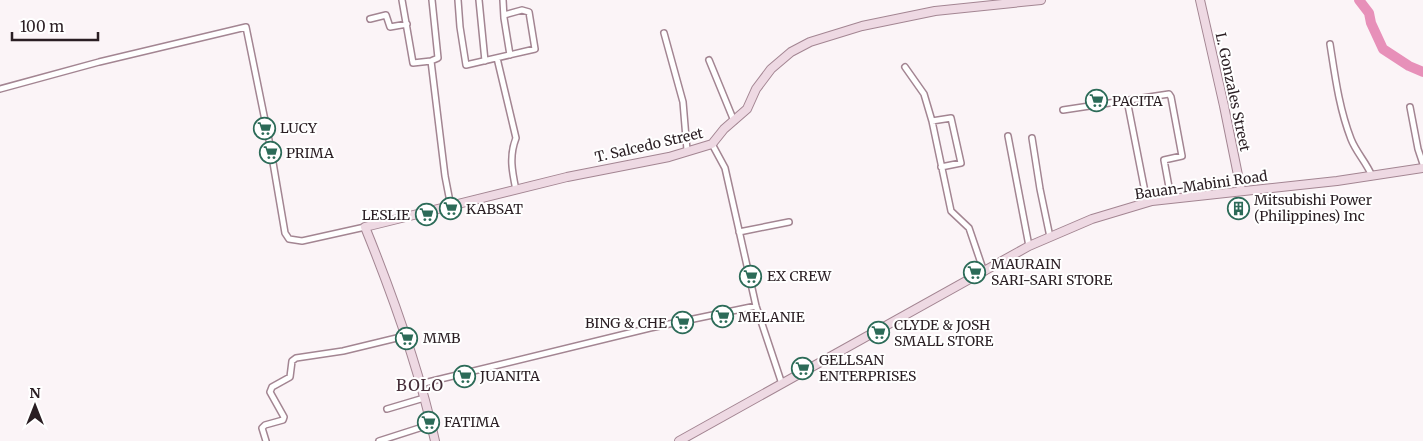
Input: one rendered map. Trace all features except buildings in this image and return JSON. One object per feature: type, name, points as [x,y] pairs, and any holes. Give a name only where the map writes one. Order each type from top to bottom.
[{"type":"street","points":[[402,0],[412,63],[431,61],[438,58],[432,0]]},
{"type":"street","points":[[458,0],[466,65],[536,49],[528,12],[522,10],[504,14]]},
{"type":"street","points":[[479,0],[485,60]]},
{"type":"street","points":[[503,0],[510,55]]},
{"type":"street","name":"T. Salcedo Street","points":[[0,89],[99,62],[246,27],[270,145],[285,233],[289,239],[302,241],[452,207],[567,177],[669,156],[712,144],[724,129],[747,109],[756,89],[770,69],[791,52],[810,42],[862,26],[919,14],[957,8],[1041,0]]},
{"type":"street","name":"L. Gonzales Street","points":[[1200,0],[1241,190]]},
{"type":"street","points":[[370,19],[386,15],[390,27],[407,24]]},
{"type":"street","points":[[664,33],[683,102],[687,150]]},
{"type":"street","points":[[1330,44],[1342,111],[1352,141],[1372,176]]},
{"type":"street","points":[[497,58],[516,138],[512,151],[511,166],[516,190]]},
{"type":"street","points":[[709,60],[734,121]]},
{"type":"street","points":[[431,61],[445,176],[452,207]]},
{"type":"street","points":[[904,67],[924,94],[932,121],[951,211],[969,228],[984,272]]},
{"type":"street","points":[[1062,110],[1169,94],[1182,156],[1164,160],[1171,198]]},
{"type":"street","points":[[1127,100],[1147,202]]},
{"type":"street","points":[[1410,107],[1423,166]]},
{"type":"street","points":[[932,121],[951,118],[961,163],[941,167]]},
{"type":"street","points":[[1008,136],[1029,246]]},
{"type":"street","points":[[1032,138],[1050,237]]},
{"type":"street","points":[[712,144],[725,168],[756,306],[782,384]]},
{"type":"street","name":"Bauan-Mabini Road","points":[[679,441],[1029,246],[1092,219],[1147,202],[1171,198],[1372,176],[1423,166]]},
{"type":"street","points":[[739,232],[789,222]]},
{"type":"street","points":[[365,227],[405,336],[436,441]]},
{"type":"street","points":[[420,384],[650,328],[756,306]]},
{"type":"street","points":[[266,441],[262,428],[265,425],[284,420],[270,392],[272,387],[290,377],[292,361],[296,358],[343,351],[405,336]]},
{"type":"street","points":[[387,409],[424,398]]},
{"type":"street","points":[[379,441],[432,424]]},
{"type":"waterway","points":[[1359,0],[1369,13],[1371,23],[1383,49],[1409,66],[1423,72]]},
{"type":"place","name":"PACITA","points":[[1096,101]]},
{"type":"place","name":"LUCY","points":[[264,128]]},
{"type":"place","name":"PRIMA","points":[[270,153]]},
{"type":"place","name":"Mitsubishi Power (Philippines) Inc","points":[[1238,208]]},
{"type":"place","name":"KABSAT","points":[[450,209]]},
{"type":"place","name":"LESLIE","points":[[426,215]]},
{"type":"place","name":"MAURAIN SARI-SARI STORE","points":[[975,272]]},
{"type":"place","name":"EX CREW","points":[[751,276]]},
{"type":"place","name":"MELANIE","points":[[722,317]]},
{"type":"place","name":"BING & CHE","points":[[683,323]]},
{"type":"place","name":"CLYDE & JOSH SMALL STORE","points":[[878,333]]},
{"type":"place","name":"MMB","points":[[407,338]]},
{"type":"place","name":"GELLSAN ENTERPRISES","points":[[803,368]]},
{"type":"place","name":"JUANITA","points":[[464,376]]},
{"type":"place","name":"FATIMA","points":[[428,422]]},
{"type":"district","name":"BOLO","points":[[420,385]]}]
